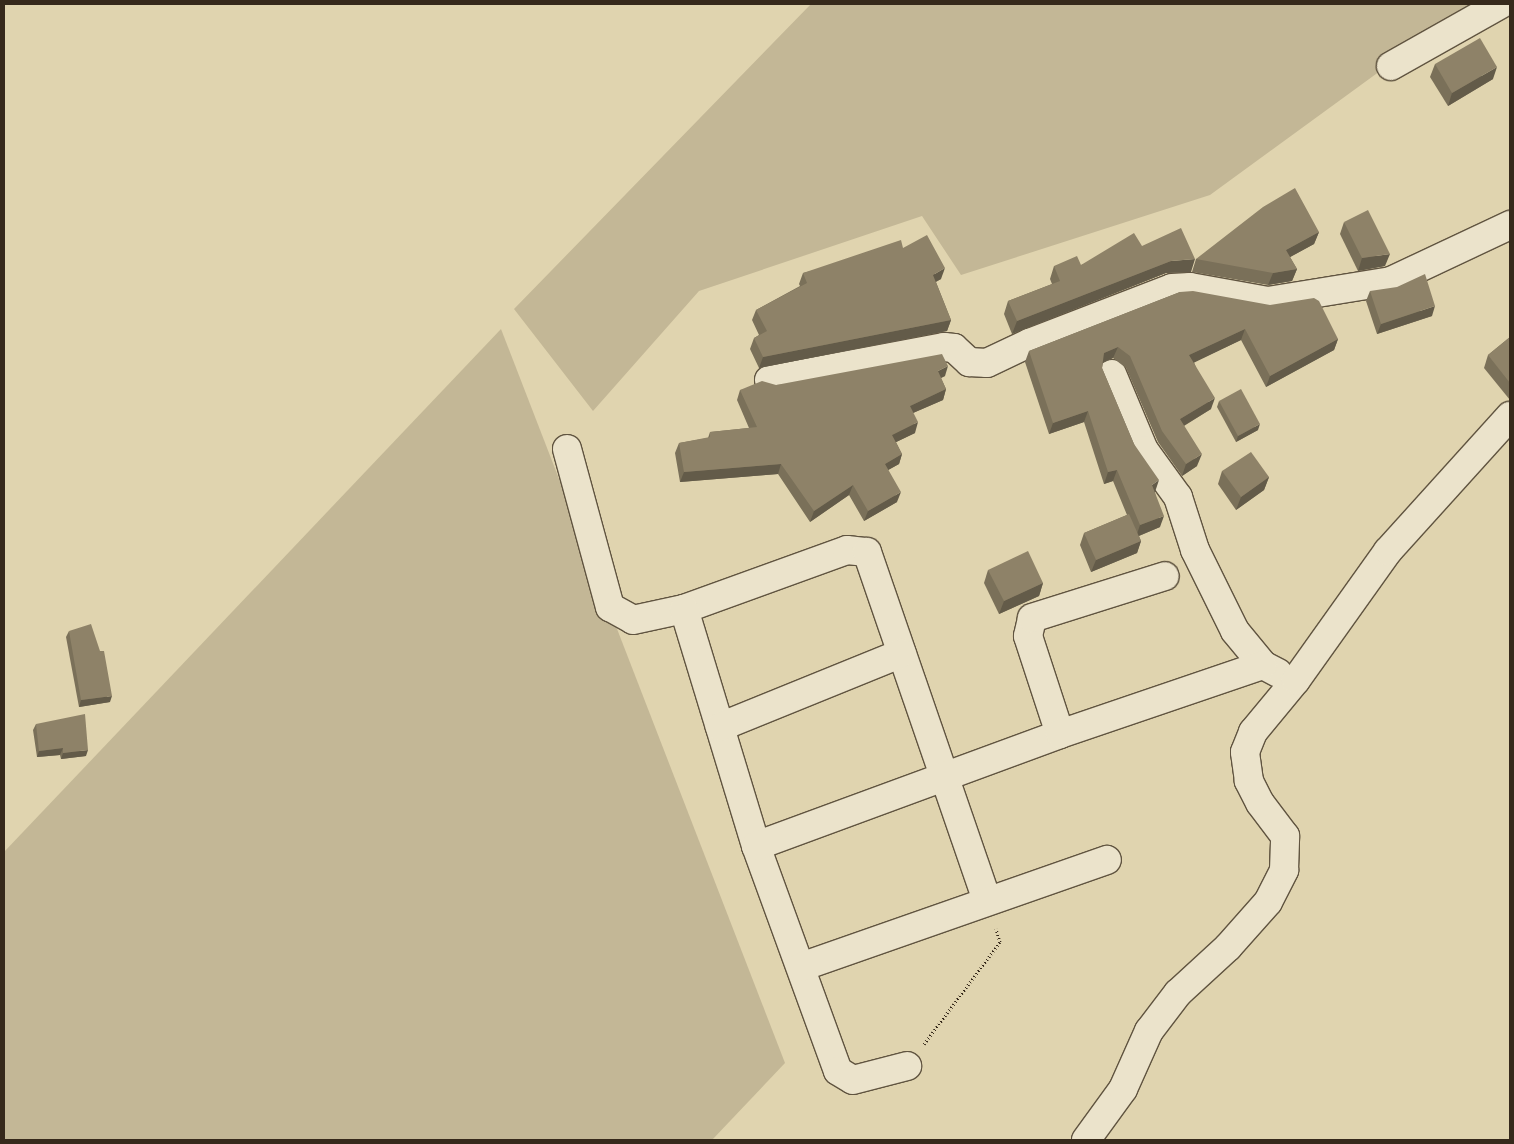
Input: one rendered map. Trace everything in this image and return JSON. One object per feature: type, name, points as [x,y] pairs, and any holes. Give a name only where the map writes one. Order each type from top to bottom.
[{"type":"street","points":[[1391,66],[1502,4]]},
{"type":"street","points":[[769,380],[944,347],[954,348],[969,362],[987,364],[1030,342],[1172,288],[1190,287],[1268,301],[1391,281],[1510,225]]},
{"type":"street","points":[[1112,374],[1144,450],[1178,497],[1195,550],[1235,631],[1263,665],[1296,680]]},
{"type":"street","points":[[1086,1140],[1123,1090],[1149,1031],[1178,993],[1228,948],[1268,902],[1284,870],[1286,836],[1256,796],[1249,781],[1245,752],[1253,732],[1296,680],[1388,551],[1510,416]]},
{"type":"street","points":[[567,449],[610,607],[633,620],[684,609],[847,550],[866,552],[986,901]]},
{"type":"street","points":[[1060,734],[1028,636],[1028,627],[1039,614],[1164,576]]},
{"type":"street","points":[[684,609],[756,846],[838,1070],[853,1080],[907,1066]]},
{"type":"street","points":[[720,727],[902,653]]},
{"type":"street","points":[[756,846],[945,778],[1060,734],[1263,665]]},
{"type":"street","points":[[801,967],[1107,860]]},
{"type":"path","points":[[907,1066],[1000,942]]},
{"type":"shaded area","points":[[811,4],[1472,4],[1210,195],[961,275],[922,216],[699,291],[593,411],[514,309]]},
{"type":"shaded area","points":[[501,329],[785,1063],[712,1140],[4,1140],[4,852]]},
{"type":"building","points":[[1480,38],[1497,67],[1452,93],[1435,64]]},
{"type":"building","points":[[1295,188],[1319,232],[1286,250],[1297,269],[1273,273],[1196,259],[1263,207]]},
{"type":"building","points":[[1368,210],[1390,254],[1362,258],[1344,222]]},
{"type":"building","points":[[1181,228],[1195,259],[1171,261],[1017,321],[1008,301],[1060,281],[1054,266],[1077,256],[1081,265],[1134,233],[1142,246]]},
{"type":"building","points":[[927,235],[945,268],[933,275],[951,320],[763,357],[754,338],[767,331],[756,310],[807,283],[803,273],[901,240],[903,248]]},
{"type":"building","points":[[1425,274],[1435,306],[1381,324],[1370,291],[1397,287]]},
{"type":"building","points":[[1193,291],[1270,305],[1314,298],[1319,301],[1338,339],[1270,376],[1245,329],[1189,355],[1215,398],[1180,419],[1202,454],[1186,464],[1162,431],[1130,356],[1118,347],[1104,353],[1102,368],[1134,444],[1159,480],[1152,485],[1164,516],[1140,525],[1117,470],[1108,472],[1088,411],[1053,423],[1029,351],[1180,292]]},
{"type":"building","points":[[1510,337],[1510,383],[1488,355]]},
{"type":"building","points":[[942,354],[948,366],[938,371],[946,389],[910,406],[918,422],[892,435],[902,454],[885,464],[901,492],[868,511],[853,485],[814,511],[781,464],[684,472],[679,443],[710,437],[710,432],[757,427],[740,390],[762,381],[776,385]]},
{"type":"building","points":[[1241,389],[1260,424],[1238,436],[1219,401]]},
{"type":"building","points":[[1251,452],[1269,477],[1241,497],[1222,471]]},
{"type":"building","points":[[1129,514],[1141,541],[1096,560],[1084,533]]},
{"type":"building","points":[[1028,551],[1043,583],[1004,601],[988,570]]},
{"type":"building","points":[[91,624],[100,651],[104,651],[112,696],[81,700],[69,631]]},
{"type":"building","points":[[85,714],[88,750],[63,753],[63,748],[39,751],[36,724]]}]
